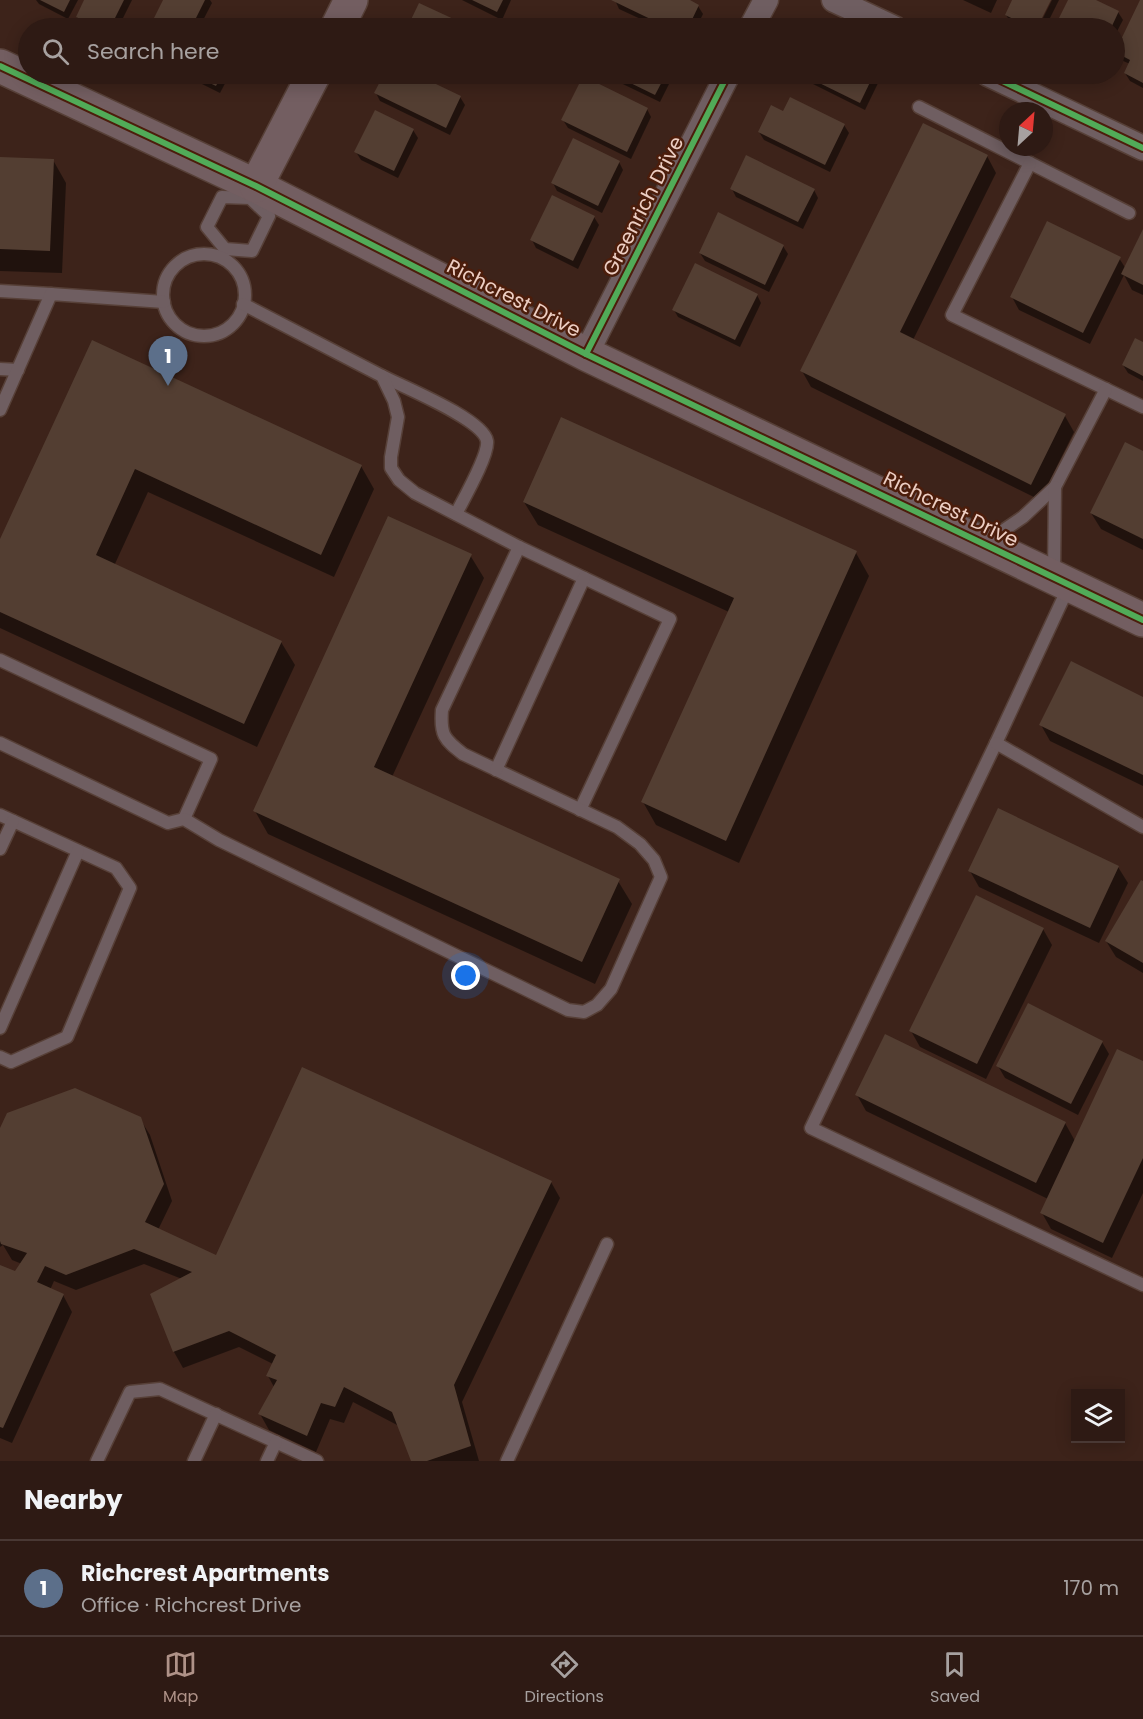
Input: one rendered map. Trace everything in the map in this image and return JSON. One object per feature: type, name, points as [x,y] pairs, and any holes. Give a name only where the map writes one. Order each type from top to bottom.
[{"type":"street","points":[[342,18],[351,0]]},
{"type":"street","points":[[756,18],[766,0]]},
{"type":"street","points":[[834,0],[873,18]]},
{"type":"street","name":"Richcrest Drive","points":[[0,66],[18,75]]},
{"type":"street","name":"Richcrest Drive","points":[[36,84],[586,354],[1143,620]]},
{"type":"street","points":[[253,192],[309,84]]},
{"type":"street","name":"Greenrich Drive","points":[[586,354],[724,84]]},
{"type":"street","points":[[1009,84],[1143,148]]},
{"type":"lane","points":[[919,107],[1129,213]]},
{"type":"lane","points":[[1030,163],[952,315],[1143,407]]},
{"type":"lane","points":[[253,192],[222,196],[207,226],[223,254],[240,275],[244,288],[241,314],[222,332],[209,336],[196,336],[183,331],[166,311],[164,287],[168,276],[185,259],[196,255],[223,254],[252,251],[269,216],[253,192]]},
{"type":"lane","points":[[0,291],[164,302]]},
{"type":"lane","points":[[0,410],[51,294]]},
{"type":"lane","points":[[243,304],[463,416],[481,430],[487,441],[485,454],[456,514]]},
{"type":"lane","points":[[0,369],[18,370]]},
{"type":"lane","points":[[382,376],[394,400],[398,417],[391,457],[392,468],[399,480],[415,493],[519,547],[670,619],[580,810]]},
{"type":"lane","points":[[985,544],[1023,517],[1055,487],[1106,389]]},
{"type":"lane","points":[[1055,487],[1062,581],[996,743],[811,1128],[1142,1281]]},
{"type":"lane","points":[[0,743],[168,823],[184,819],[219,840],[568,1010],[584,1012],[597,1005],[611,989],[661,877],[654,860],[640,844],[617,827],[463,754],[449,743],[440,728],[442,710],[519,547]]},
{"type":"lane","points":[[496,770],[584,578]]},
{"type":"lane","points":[[0,660],[212,759],[184,819]]},
{"type":"lane","points":[[996,743],[1143,827]]},
{"type":"lane","points":[[0,815],[116,868],[130,888],[67,1037],[11,1062],[0,1057]]},
{"type":"lane","points":[[0,849],[13,821]]},
{"type":"lane","points":[[0,1028],[78,850]]},
{"type":"lane","points":[[507,1461],[607,1244]]},
{"type":"lane","points":[[97,1461],[130,1392],[160,1389],[317,1461]]},
{"type":"lane","points":[[194,1461],[216,1414]]},
{"type":"lane","points":[[267,1461],[276,1442]]},
{"type":"building","points":[[40,0],[70,0],[64,12]]},
{"type":"building","points":[[84,0],[124,0],[115,18],[76,17]]},
{"type":"building","points":[[163,0],[205,0],[196,18],[154,18]]},
{"type":"building","points":[[472,0],[503,0],[497,12]]},
{"type":"building","points":[[611,0],[690,0],[699,5],[693,18],[648,18]]},
{"type":"building","points":[[1012,0],[1051,0],[1042,18],[1011,18],[1005,15]]},
{"type":"building","points":[[1068,0],[1096,0],[1119,11],[1116,18],[1059,18]]},
{"type":"building","points":[[1140,0],[1143,0],[1143,83],[1125,74],[1130,60],[1125,57],[1125,31]]},
{"type":"building","points":[[419,3],[451,18],[412,18]]},
{"type":"building","points":[[379,84],[436,84],[461,96],[446,128],[374,93]]},
{"type":"building","points":[[579,84],[599,84],[648,108],[627,152],[561,120]]},
{"type":"building","points":[[632,84],[661,84],[655,95]]},
{"type":"building","points":[[821,84],[869,84],[860,103]]},
{"type":"building","points":[[790,97],[845,124],[825,165],[758,132],[771,105],[783,111]]},
{"type":"building","points":[[375,110],[414,129],[394,171],[354,152]]},
{"type":"building","points":[[923,123],[988,155],[900,332],[1066,414],[1031,485],[800,371]]},
{"type":"building","points":[[573,138],[620,161],[598,206],[551,183]]},
{"type":"building","points":[[746,155],[815,189],[798,222],[730,189]]},
{"type":"building","points":[[0,157],[54,159],[50,251],[0,249]]},
{"type":"building","points":[[552,195],[595,216],[573,261],[530,240]]},
{"type":"building","points":[[718,212],[784,245],[765,285],[699,253]]},
{"type":"building","points":[[1047,221],[1121,257],[1083,333],[1010,297]]},
{"type":"building","points":[[1143,229],[1143,285],[1121,274]]},
{"type":"building","points":[[695,263],[758,294],[735,340],[672,310]]},
{"type":"building","points":[[1135,338],[1143,342],[1143,376],[1122,365]]},
{"type":"building","points":[[92,340],[362,465],[321,555],[135,469],[96,555],[282,641],[244,724],[0,612],[0,539]]},
{"type":"building","points":[[561,417],[857,551],[726,841],[641,802],[734,598],[523,502]]},
{"type":"building","points":[[1125,442],[1143,451],[1143,539],[1090,513]]},
{"type":"building","points":[[388,516],[472,554],[374,767],[620,879],[582,962],[253,811]]},
{"type":"building","points":[[1071,661],[1143,697],[1143,775],[1039,725]]},
{"type":"building","points":[[998,808],[1119,866],[1090,928],[968,871]]},
{"type":"building","points":[[1141,880],[1143,881],[1143,963],[1105,941]]},
{"type":"building","points":[[976,895],[1044,928],[977,1064],[909,1031]]},
{"type":"building","points":[[1028,1003],[1103,1041],[1071,1104],[996,1066]]},
{"type":"building","points":[[885,1034],[1066,1122],[1036,1183],[855,1095]]},
{"type":"building","points":[[1117,1049],[1143,1061],[1143,1158],[1103,1243],[1040,1213]]},
{"type":"building","points":[[302,1067],[552,1181],[454,1385],[471,1446],[427,1461],[411,1461],[392,1412],[344,1387],[335,1407],[321,1403],[307,1436],[258,1414],[277,1380],[266,1376],[276,1355],[229,1331],[173,1352],[150,1294],[192,1272],[134,1249],[66,1275],[45,1266],[37,1282],[64,1294],[3,1428],[0,1427],[0,1265],[15,1271],[27,1253],[1,1244],[0,1241],[0,1128],[7,1113],[75,1088],[141,1117],[164,1184],[145,1222],[216,1255]]},
{"type":"cycle path","points":[[0,66],[18,74]]},
{"type":"cycle path","points":[[38,84],[256,186],[586,354],[1143,620]]},
{"type":"cycle path","points":[[586,354],[723,84]]},
{"type":"cycle path","points":[[1009,84],[1143,148]]},
{"type":"place","name":"Richcrest Apartments","points":[[168,386]]}]
